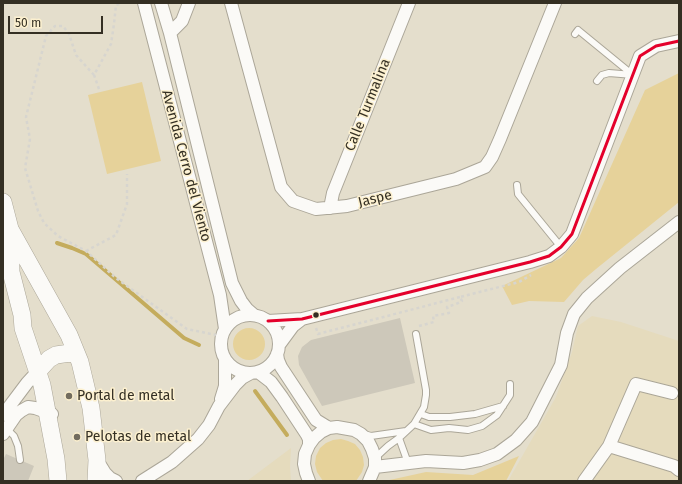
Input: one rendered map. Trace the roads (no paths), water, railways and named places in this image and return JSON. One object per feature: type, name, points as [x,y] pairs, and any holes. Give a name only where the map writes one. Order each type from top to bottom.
[{"type":"street","name":"Avenida Cerro del Viento","points":[[144,3],[220,296],[224,333]]},
{"type":"street","name":"Avenida Cerro del Viento","points":[[161,3],[170,33],[232,283],[241,301],[254,315]]},
{"type":"street","points":[[170,33],[182,21],[189,3]]},
{"type":"street","name":"Jaspe","points":[[231,3],[281,187],[293,202],[316,210],[347,206],[456,179],[486,166],[500,139],[555,3]]},
{"type":"street","name":"Calle Turmalina","points":[[330,208],[333,193],[409,3]]},
{"type":"street","points":[[268,321],[308,318],[549,256],[561,247],[572,234],[640,56],[656,46],[679,41]]},
{"type":"street","points":[[3,202],[10,229],[11,272],[22,315],[23,328],[32,351],[42,367]]},
{"type":"street","points":[[375,462],[408,463],[426,461],[463,463],[480,460],[498,454],[516,440],[532,422],[561,365],[567,333],[574,314],[587,298],[620,268],[679,222]]},
{"type":"street","points":[[10,229],[70,334],[85,378],[91,408],[97,460],[96,481]]},
{"type":"street","points":[[22,315],[32,326],[63,456],[66,481]]},
{"type":"street","points":[[219,406],[225,386],[225,359],[221,344],[224,333],[234,319],[241,316],[254,315],[268,321],[276,332],[280,367],[316,420],[329,428]]},
{"type":"street","points":[[142,481],[158,472],[185,452],[209,425],[219,406],[235,385],[242,378],[266,368],[272,362],[278,349],[293,326],[308,318]]},
{"type":"street","points":[[26,383],[32,351]]},
{"type":"street","points":[[3,415],[26,383],[49,359],[56,355],[70,353],[77,355]]},
{"type":"street","points":[[225,359],[236,370],[254,372],[271,382],[307,435],[309,445]]},
{"type":"street","points":[[591,478],[608,446],[636,384],[672,393]]},
{"type":"street","points":[[5,431],[16,415],[28,408],[35,408],[52,414]]},
{"type":"street","points":[[52,414],[58,481]]},
{"type":"street","points":[[309,481],[304,464],[305,454],[309,445],[321,432],[329,428],[337,427],[346,427],[354,430],[361,434],[370,445],[375,462],[369,481]]},
{"type":"street","points":[[608,446],[674,466],[679,470]]},
{"type":"street","points":[[97,460],[105,473],[116,481]]},
{"type":"lane","points":[[575,34],[578,30],[633,75]]},
{"type":"lane","points":[[597,81],[602,76],[609,73],[633,75]]},
{"type":"lane","points":[[517,185],[518,194],[561,247]]},
{"type":"lane","points":[[375,462],[388,446],[414,424],[424,407],[426,395],[416,334]]},
{"type":"lane","points":[[414,424],[431,430],[449,428],[468,430],[482,426],[496,415],[503,406],[510,395],[510,384]]},
{"type":"lane","points":[[421,414],[429,417],[450,417],[475,414],[503,406]]},
{"type":"lane","points":[[5,431],[14,436],[18,446],[20,460]]},
{"type":"lane","points":[[361,434],[371,436],[407,431]]},
{"type":"lane","points":[[399,438],[408,463]]},
{"type":"waterway","points":[[57,243],[86,254],[184,338],[199,345]]},
{"type":"waterway","points":[[255,391],[287,435]]},
{"type":"place","name":"Portal de metal","points":[[69,396]]},
{"type":"place","name":"Pelotas de metal","points":[[77,437]]}]
